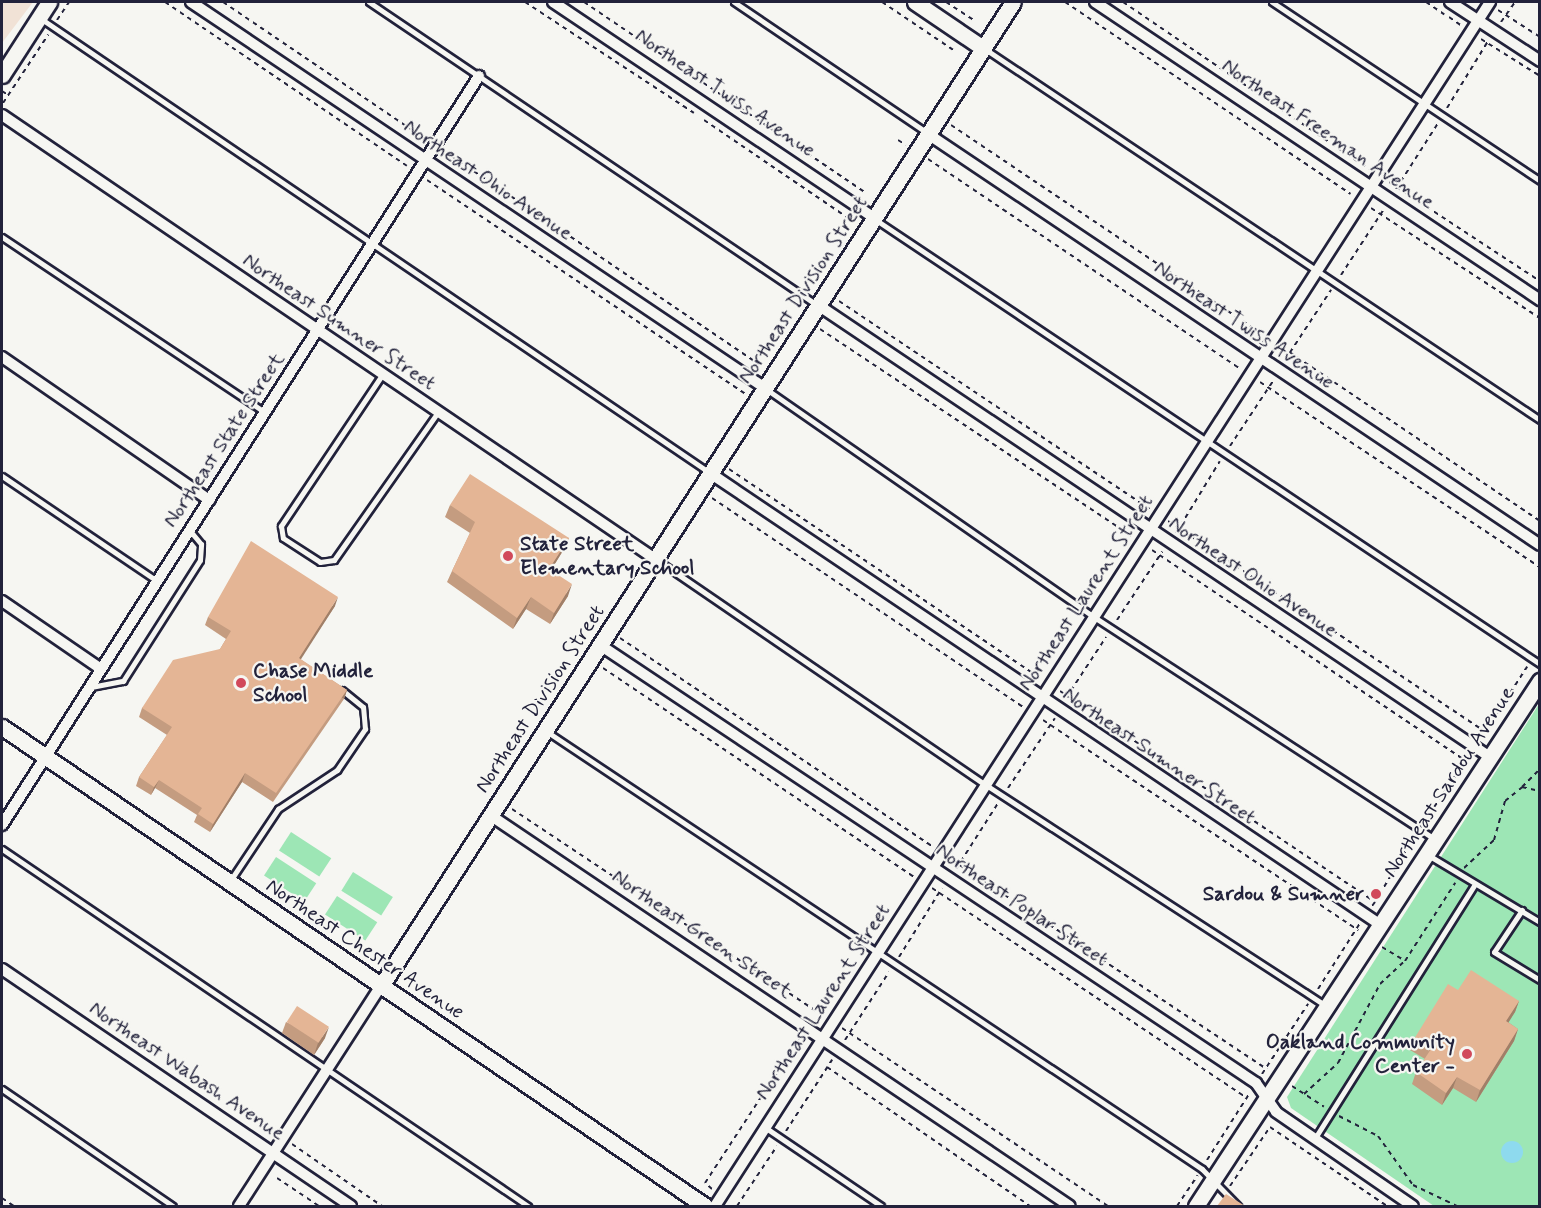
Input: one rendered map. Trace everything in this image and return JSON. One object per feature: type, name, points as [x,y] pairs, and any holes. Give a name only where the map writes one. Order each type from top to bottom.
[{"type":"street","points":[[3,68],[49,2]]},
{"type":"street","name":"Northeast Ohio Avenue","points":[[191,2],[424,161],[765,388]]},
{"type":"street","name":"Northeast Twiss Avenue","points":[[553,2],[874,218]]},
{"type":"street","points":[[915,2],[983,48]]},
{"type":"street","name":"Northeast Division Street","points":[[239,1206],[1013,2]]},
{"type":"street","name":"Northeast Freeman Avenue","points":[[1095,2],[1370,189],[1539,300]]},
{"type":"street","points":[[1450,2],[1539,61]]},
{"type":"street","name":"Northeast Laurent Street","points":[[718,1202],[1490,3]]},
{"type":"street","name":"Northeast State Street","points":[[2,825],[478,76]]},
{"type":"street","name":"Northeast Sumner Street","points":[[2,115],[316,331],[656,559]]},
{"type":"street","name":"Northeast Twiss Avenue","points":[[928,134],[1260,360],[1539,545]]},
{"type":"street","name":"Northeast Ohio Avenue","points":[[818,306],[1168,544],[1490,757]]},
{"type":"street","points":[[2,357],[208,500]]},
{"type":"street","name":"Northeast Sumner Street","points":[[710,473],[1059,713],[1381,925]]},
{"type":"street","points":[[2,601],[101,669]]},
{"type":"street","name":"Northeast Poplar Street","points":[[600,645],[932,869],[1256,1083],[1276,1112],[1413,1206]]},
{"type":"street","name":"Northeast Sardou Avenue","points":[[1196,1206],[1282,1079],[1539,681]]},
{"type":"street","name":"Northeast Chester Avenue","points":[[2,727],[705,1206]]},
{"type":"street","name":"Northeast Green Street","points":[[490,815],[1070,1206]]},
{"type":"street","name":"Northeast Wabash Avenue","points":[[2,969],[351,1206]]},
{"type":"lane","points":[[369,2],[818,306]]},
{"type":"lane","points":[[734,2],[928,134]]},
{"type":"lane","points":[[1272,2],[1539,181]]},
{"type":"lane","points":[[39,17],[710,473]]},
{"type":"lane","points":[[983,48],[1316,273],[1539,420]]},
{"type":"lane","points":[[874,218],[883,229],[1204,445],[1539,664]]},
{"type":"lane","points":[[2,237],[264,412]]},
{"type":"lane","points":[[382,375],[281,526],[283,538],[320,562],[334,560],[438,412]]},
{"type":"lane","points":[[765,388],[1094,617],[1436,840]]},
{"type":"lane","points":[[2,476],[157,581]]},
{"type":"lane","points":[[89,687],[123,681],[136,662],[200,560],[201,544],[189,530]]},
{"type":"lane","points":[[656,559],[986,785],[1328,1007]]},
{"type":"lane","points":[[229,882],[278,809],[337,770],[365,729],[363,707],[330,682]]},
{"type":"lane","points":[[545,730],[1202,1169],[1238,1206]]},
{"type":"lane","points":[[2,849],[528,1206]]},
{"type":"lane","points":[[1427,855],[1474,886],[1522,910],[1539,922]]},
{"type":"lane","points":[[1315,1139],[1474,886]]},
{"type":"lane","points":[[1522,910],[1494,952],[1539,980]]},
{"type":"lane","points":[[2,1089],[173,1206]]},
{"type":"lane","points":[[765,1128],[881,1206]]},
{"type":"path","points":[[2,105],[69,2]]},
{"type":"path","points":[[165,2],[756,401]]},
{"type":"path","points":[[223,2],[756,362]]},
{"type":"path","points":[[525,2],[848,218]]},
{"type":"path","points":[[584,2],[865,192]]},
{"type":"path","points":[[882,2],[955,51]]},
{"type":"path","points":[[946,2],[975,21]]},
{"type":"path","points":[[1065,2],[1380,215],[1539,318]]},
{"type":"path","points":[[1123,2],[1539,281]]},
{"type":"path","points":[[1426,2],[1539,76]]},
{"type":"path","points":[[816,1011],[705,1183],[718,1202],[736,1206],[782,1138],[948,879],[1059,713],[1068,695],[1168,544],[1515,2]]},
{"type":"path","points":[[1490,3],[1539,37]]},
{"type":"path","points":[[2,91],[8,95]]},
{"type":"path","points":[[951,125],[1539,521]]},
{"type":"path","points":[[898,140],[1539,567]]},
{"type":"path","points":[[820,329],[1142,542],[1159,556],[1466,761]]},
{"type":"path","points":[[729,469],[1375,902]]},
{"type":"path","points":[[711,497],[1405,961]]},
{"type":"path","points":[[615,635],[1332,1113],[1378,1136],[1413,1185],[1457,1206]]},
{"type":"path","points":[[1177,1206],[1532,659]]},
{"type":"path","points":[[1304,1094],[1338,1063],[1380,984],[1405,961],[1459,876],[1494,840],[1504,801],[1522,787],[1539,769]]},
{"type":"path","points":[[1522,787],[1539,791]]},
{"type":"path","points":[[510,807],[1107,1206]]},
{"type":"path","points":[[375,954],[380,958]]},
{"type":"path","points":[[827,1067],[1030,1206]]},
{"type":"path","points":[[1270,1127],[1387,1206]]},
{"type":"path","points":[[290,1143],[382,1206]]},
{"type":"path","points":[[277,1178],[318,1206]]},
{"type":"path","points":[[2,1198],[14,1206]]},
{"type":"shaded area","points":[[2,2],[33,2],[2,43]]},
{"type":"green space","points":[[1539,704],[1539,1206],[1434,1206],[1291,1108],[1287,1097]]},
{"type":"green space","points":[[291,832],[331,858],[319,877],[279,850]]},
{"type":"green space","points":[[276,857],[316,883],[304,902],[264,875]]},
{"type":"green space","points":[[353,872],[393,897],[381,916],[341,891]]},
{"type":"green space","points":[[337,896],[377,922],[365,941],[325,914]]},
{"type":"water","points":[[1512,1141],[1520,1144],[1523,1152],[1520,1160],[1512,1163],[1504,1160],[1501,1152],[1504,1144]]},
{"type":"building","name":"State Street Elementary School","points":[[470,474],[569,538],[549,569],[572,584],[554,613],[531,597],[517,618],[452,571],[475,522],[450,505]]},
{"type":"building","name":"Chase Middle School","points":[[251,541],[338,597],[299,658],[347,690],[276,793],[245,773],[213,824],[198,814],[202,808],[159,780],[154,787],[139,777],[172,727],[142,708],[173,660],[220,649],[231,631],[208,617]]},
{"type":"building","points":[[1471,970],[1519,1001],[1506,1021],[1518,1029],[1480,1090],[1457,1077],[1446,1093],[1416,1072],[1431,1049],[1414,1039],[1448,984],[1458,990]]},
{"type":"building","points":[[297,1006],[329,1027],[319,1043],[287,1022]]},
{"type":"building","points":[[1226,1194],[1245,1206],[1217,1206]]},
{"type":"place","name":"State Street Elementary School","points":[[508,556]]},
{"type":"place","name":"Chase Middle School","points":[[241,683]]},
{"type":"place","name":"Sardou & Sumner","points":[[1376,894]]},
{"type":"place","name":"Oakland Community Center -","points":[[1467,1054]]}]
